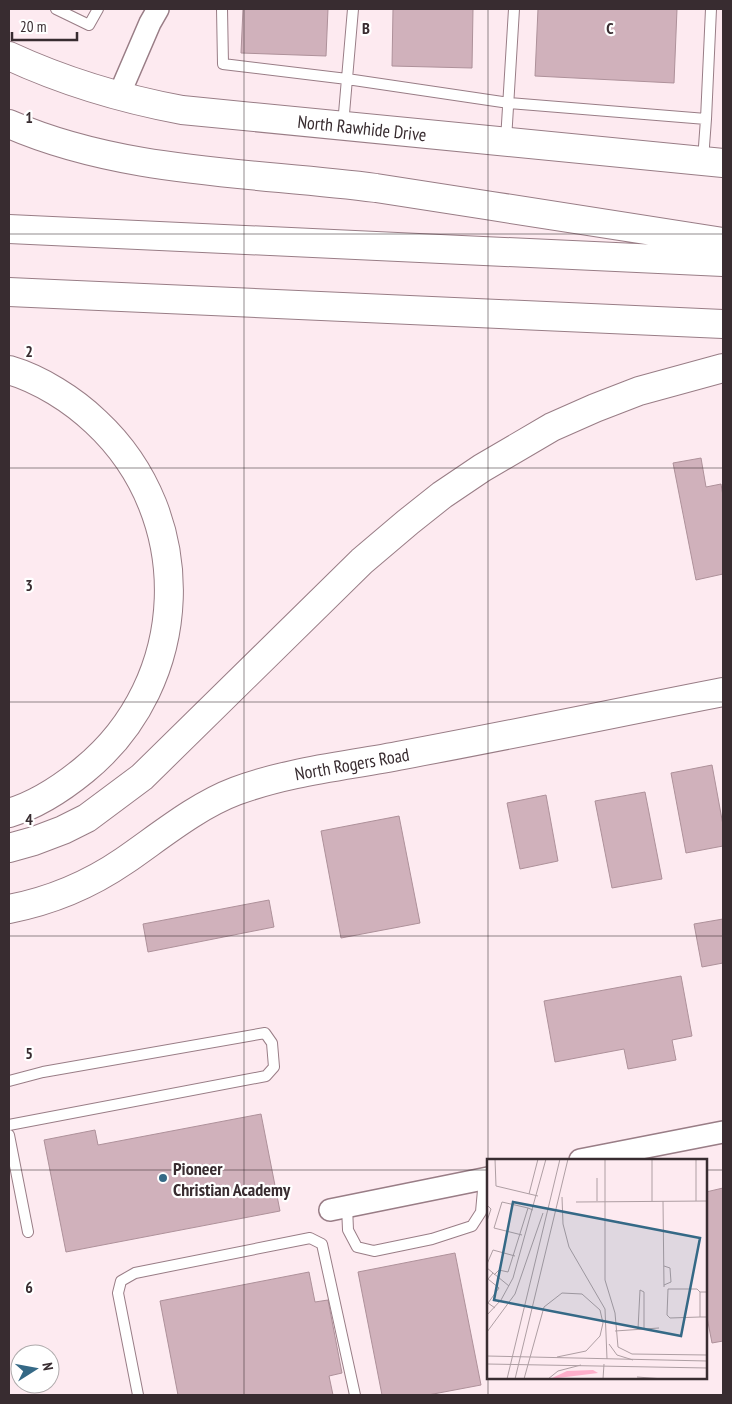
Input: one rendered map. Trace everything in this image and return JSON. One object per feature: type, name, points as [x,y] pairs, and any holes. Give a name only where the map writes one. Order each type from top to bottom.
[{"type":"main road","name":"North Rawhide Drive","points":[[9,56],[45,72],[119,95],[182,110],[713,162]]},
{"type":"main road","points":[[9,124],[74,148],[132,161],[376,188],[723,242]]},
{"type":"main road","points":[[9,230],[723,262]]},
{"type":"main road","points":[[9,292],[723,324]]},
{"type":"main road","points":[[9,848],[63,830],[87,818],[142,776],[362,561],[442,495],[552,427],[639,391],[723,368]]},
{"type":"main road","points":[[9,370],[52,389],[81,408],[108,432],[126,455],[142,480],[154,507],[167,562],[169,595],[167,628],[160,658],[150,685],[135,714],[118,737],[96,761],[71,781],[43,798],[9,813]]},
{"type":"main road","name":"North Rogers Road","points":[[9,909],[72,891],[122,863],[174,825],[235,791],[296,773],[402,755],[723,692]]},
{"type":"street","points":[[119,95],[150,23],[158,9]]},
{"type":"street","points":[[585,1159],[723,1132]]},
{"type":"street","points":[[339,1208],[486,1179]]},
{"type":"lane","points":[[56,9],[89,25],[98,9]]},
{"type":"lane","points":[[222,9],[223,64],[509,102],[706,119]]},
{"type":"lane","points":[[343,126],[353,9]]},
{"type":"lane","points":[[506,142],[514,9]]},
{"type":"lane","points":[[711,9],[706,119],[713,162]]},
{"type":"lane","points":[[9,1081],[43,1072],[266,1033],[272,1043],[274,1066],[266,1076],[9,1125]]},
{"type":"lane","points":[[9,1135],[28,1232]]},
{"type":"lane","points":[[339,1208],[357,1247],[374,1251],[432,1238],[472,1226],[481,1212],[486,1179]]},
{"type":"lane","points":[[138,1395],[118,1293],[122,1281],[135,1273],[310,1238],[322,1244],[355,1395]]},
{"type":"building","points":[[243,9],[328,9],[326,56],[241,53]]},
{"type":"building","points":[[393,9],[473,9],[472,68],[392,66]]},
{"type":"building","points":[[538,9],[677,9],[674,83],[535,76]]},
{"type":"building","points":[[701,458],[706,487],[721,484],[723,496],[723,574],[696,580],[673,463]]},
{"type":"building","points":[[712,765],[723,825],[723,846],[686,853],[671,773]]},
{"type":"building","points":[[645,792],[662,879],[612,888],[595,801]]},
{"type":"building","points":[[546,795],[558,861],[520,869],[507,803]]},
{"type":"building","points":[[399,816],[420,923],[341,938],[321,831]]},
{"type":"building","points":[[269,900],[274,927],[148,952],[143,924]]},
{"type":"building","points":[[723,919],[723,963],[702,967],[694,924]]},
{"type":"building","points":[[681,976],[692,1036],[672,1040],[676,1060],[628,1069],[624,1049],[555,1062],[544,1001]]},
{"type":"building","name":"Pioneer Christian Academy","points":[[261,1114],[280,1211],[66,1252],[44,1140],[95,1130],[98,1145]]},
{"type":"building","points":[[723,1188],[723,1341],[712,1343],[707,1317],[707,1192]]},
{"type":"building","points":[[455,1253],[481,1385],[428,1395],[382,1395],[358,1272]]},
{"type":"building","points":[[309,1272],[315,1302],[328,1300],[342,1373],[329,1376],[333,1395],[178,1395],[160,1301]]},
{"type":"place","name":"Pioneer Christian Academy","points":[[163,1178]]}]
